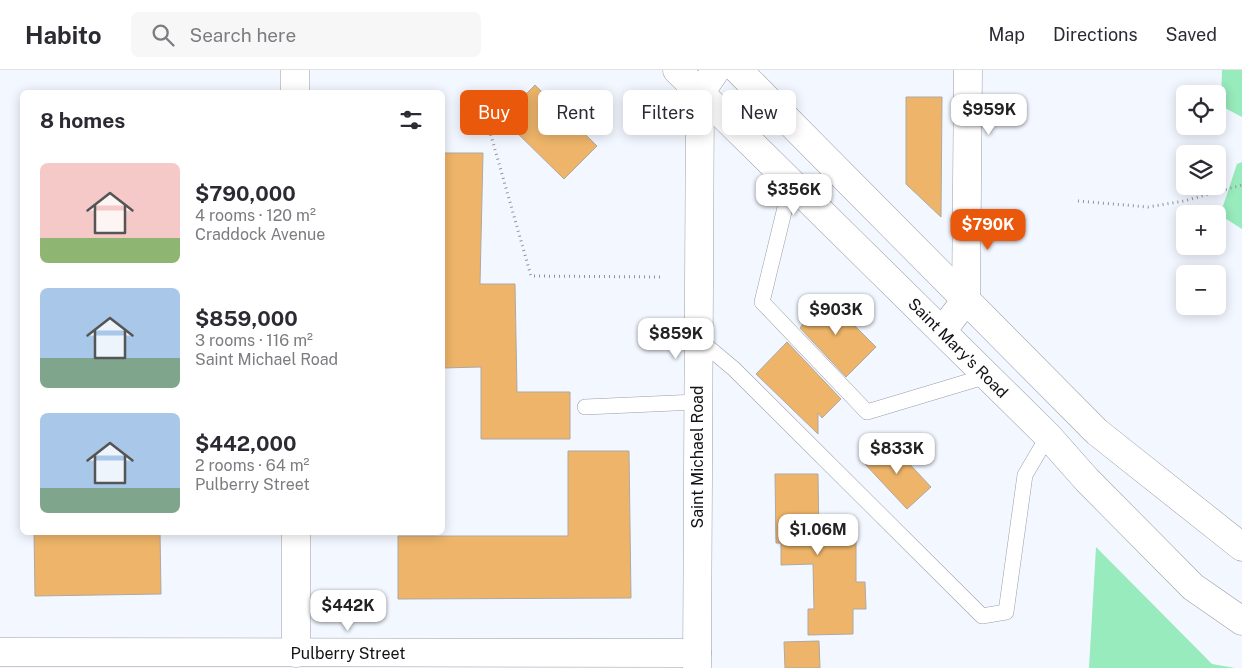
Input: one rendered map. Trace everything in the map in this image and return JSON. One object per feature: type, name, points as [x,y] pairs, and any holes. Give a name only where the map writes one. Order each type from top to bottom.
[{"type":"street","points":[[295,70],[295,90]]},
{"type":"street","name":"Saint Mary's Road","points":[[677,70],[697,90]]},
{"type":"street","points":[[702,90],[716,70]]},
{"type":"street","points":[[738,70],[1097,432],[1242,547]]},
{"type":"street","points":[[942,331],[966,300],[963,74]]},
{"type":"street","name":"Saint Mary's Road","points":[[712,105],[1048,436],[1087,480],[1193,587],[1242,621]]},
{"type":"street","name":"Saint Michael Road","points":[[697,661],[697,338],[699,135]]},
{"type":"street","points":[[296,535],[296,653]]},
{"type":"street","name":"Pulberry Street","points":[[0,652],[296,653],[697,661]]},
{"type":"lane","points":[[792,183],[762,302],[867,412],[986,376]]},
{"type":"lane","points":[[697,338],[734,369],[982,616],[1006,612],[1025,475],[1048,436]]},
{"type":"lane","points":[[585,407],[697,402]]},
{"type":"path","points":[[491,135],[531,276],[661,278]]},
{"type":"path","points":[[1078,201],[1148,207],[1184,202],[1242,185]]},
{"type":"green space","points":[[1222,70],[1242,70],[1242,117],[1226,109],[1226,85],[1222,85]]},
{"type":"green space","points":[[1242,162],[1242,229],[1226,219],[1226,205],[1223,205],[1237,164]]},
{"type":"green space","points":[[1096,547],[1212,664],[1235,668],[1089,668]]},
{"type":"building","points":[[535,85],[540,90],[538,90],[538,135],[586,135],[597,146],[564,179],[519,135],[528,135],[528,92]]},
{"type":"building","points":[[906,97],[942,97],[941,217],[906,184]]},
{"type":"building","points":[[445,153],[483,153],[480,284],[515,284],[517,392],[570,392],[570,439],[481,439],[481,367],[445,368]]},
{"type":"building","points":[[825,296],[876,347],[846,377],[800,328],[803,324],[800,320]]},
{"type":"building","points":[[787,342],[841,399],[822,418],[818,413],[818,434],[756,374]]},
{"type":"building","points":[[888,441],[931,487],[907,509],[864,463]]},
{"type":"building","points":[[568,451],[629,451],[631,598],[398,599],[398,536],[568,536]]},
{"type":"building","points":[[775,474],[818,474],[819,540],[856,539],[856,582],[865,582],[866,609],[853,609],[853,634],[808,635],[808,609],[814,609],[813,564],[781,565],[781,543],[776,543]]},
{"type":"building","points":[[34,535],[160,535],[161,594],[35,596]]},
{"type":"building","points":[[819,641],[820,668],[785,668],[784,642]]}]
